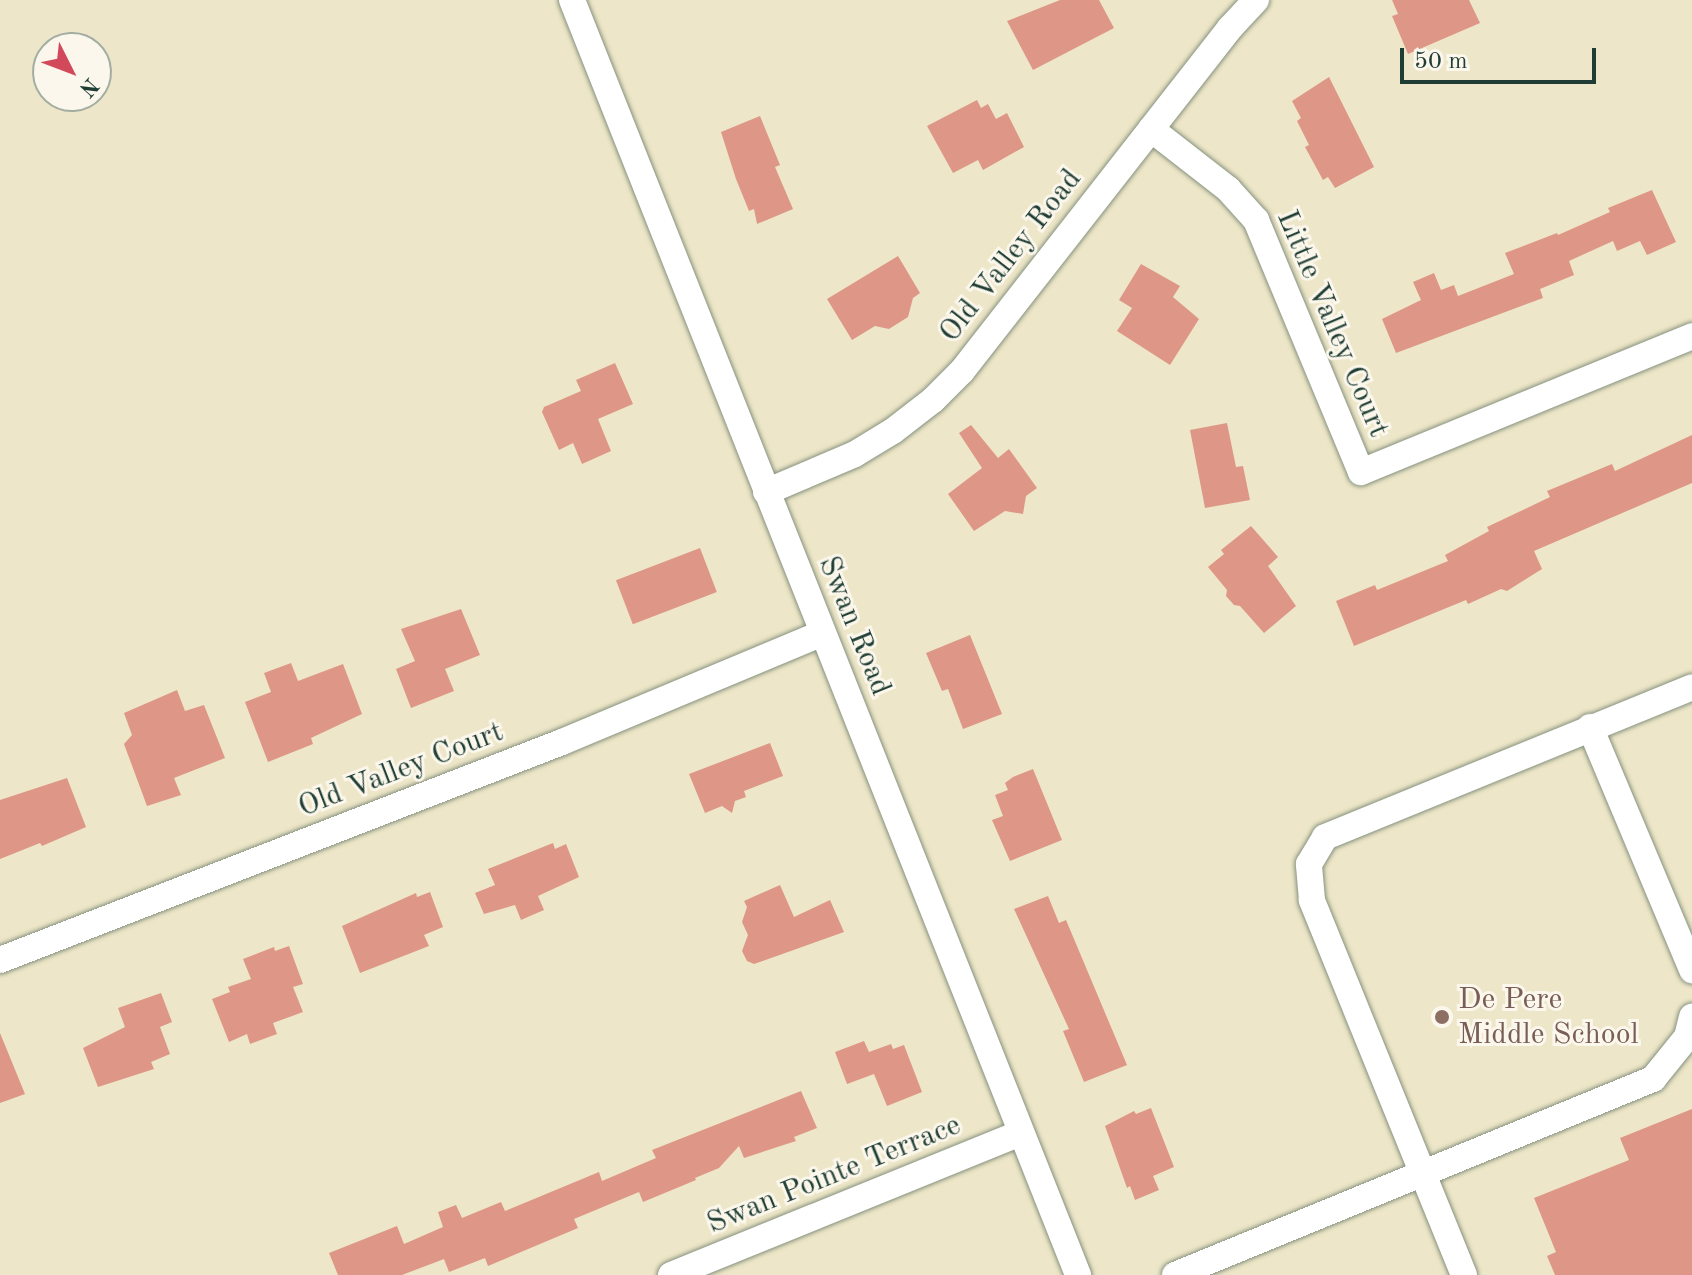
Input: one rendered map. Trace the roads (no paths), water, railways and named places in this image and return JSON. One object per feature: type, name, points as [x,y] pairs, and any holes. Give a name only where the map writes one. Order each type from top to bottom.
[{"type":"street","name":"Swan Road","points":[[572,0],[1078,1275]]},
{"type":"street","name":"Old Valley Road","points":[[766,492],[855,454],[893,431],[933,400],[962,371],[1256,0]]},
{"type":"street","name":"Little Valley Court","points":[[1151,129],[1228,189],[1256,220],[1361,472],[1692,336]]},
{"type":"street","name":"Old Valley Court","points":[[0,960],[562,742],[822,633]]},
{"type":"street","points":[[1464,1275],[1312,900],[1309,864],[1325,837],[1692,687]]},
{"type":"street","points":[[1590,727],[1692,970]]},
{"type":"street","points":[[1175,1275],[1653,1079],[1687,1037],[1692,1017]]},
{"type":"street","name":"Swan Pointe Terrace","points":[[671,1275],[1021,1133]]},
{"type":"place","name":"De Pere Middle School","points":[[1442,1017]]}]
